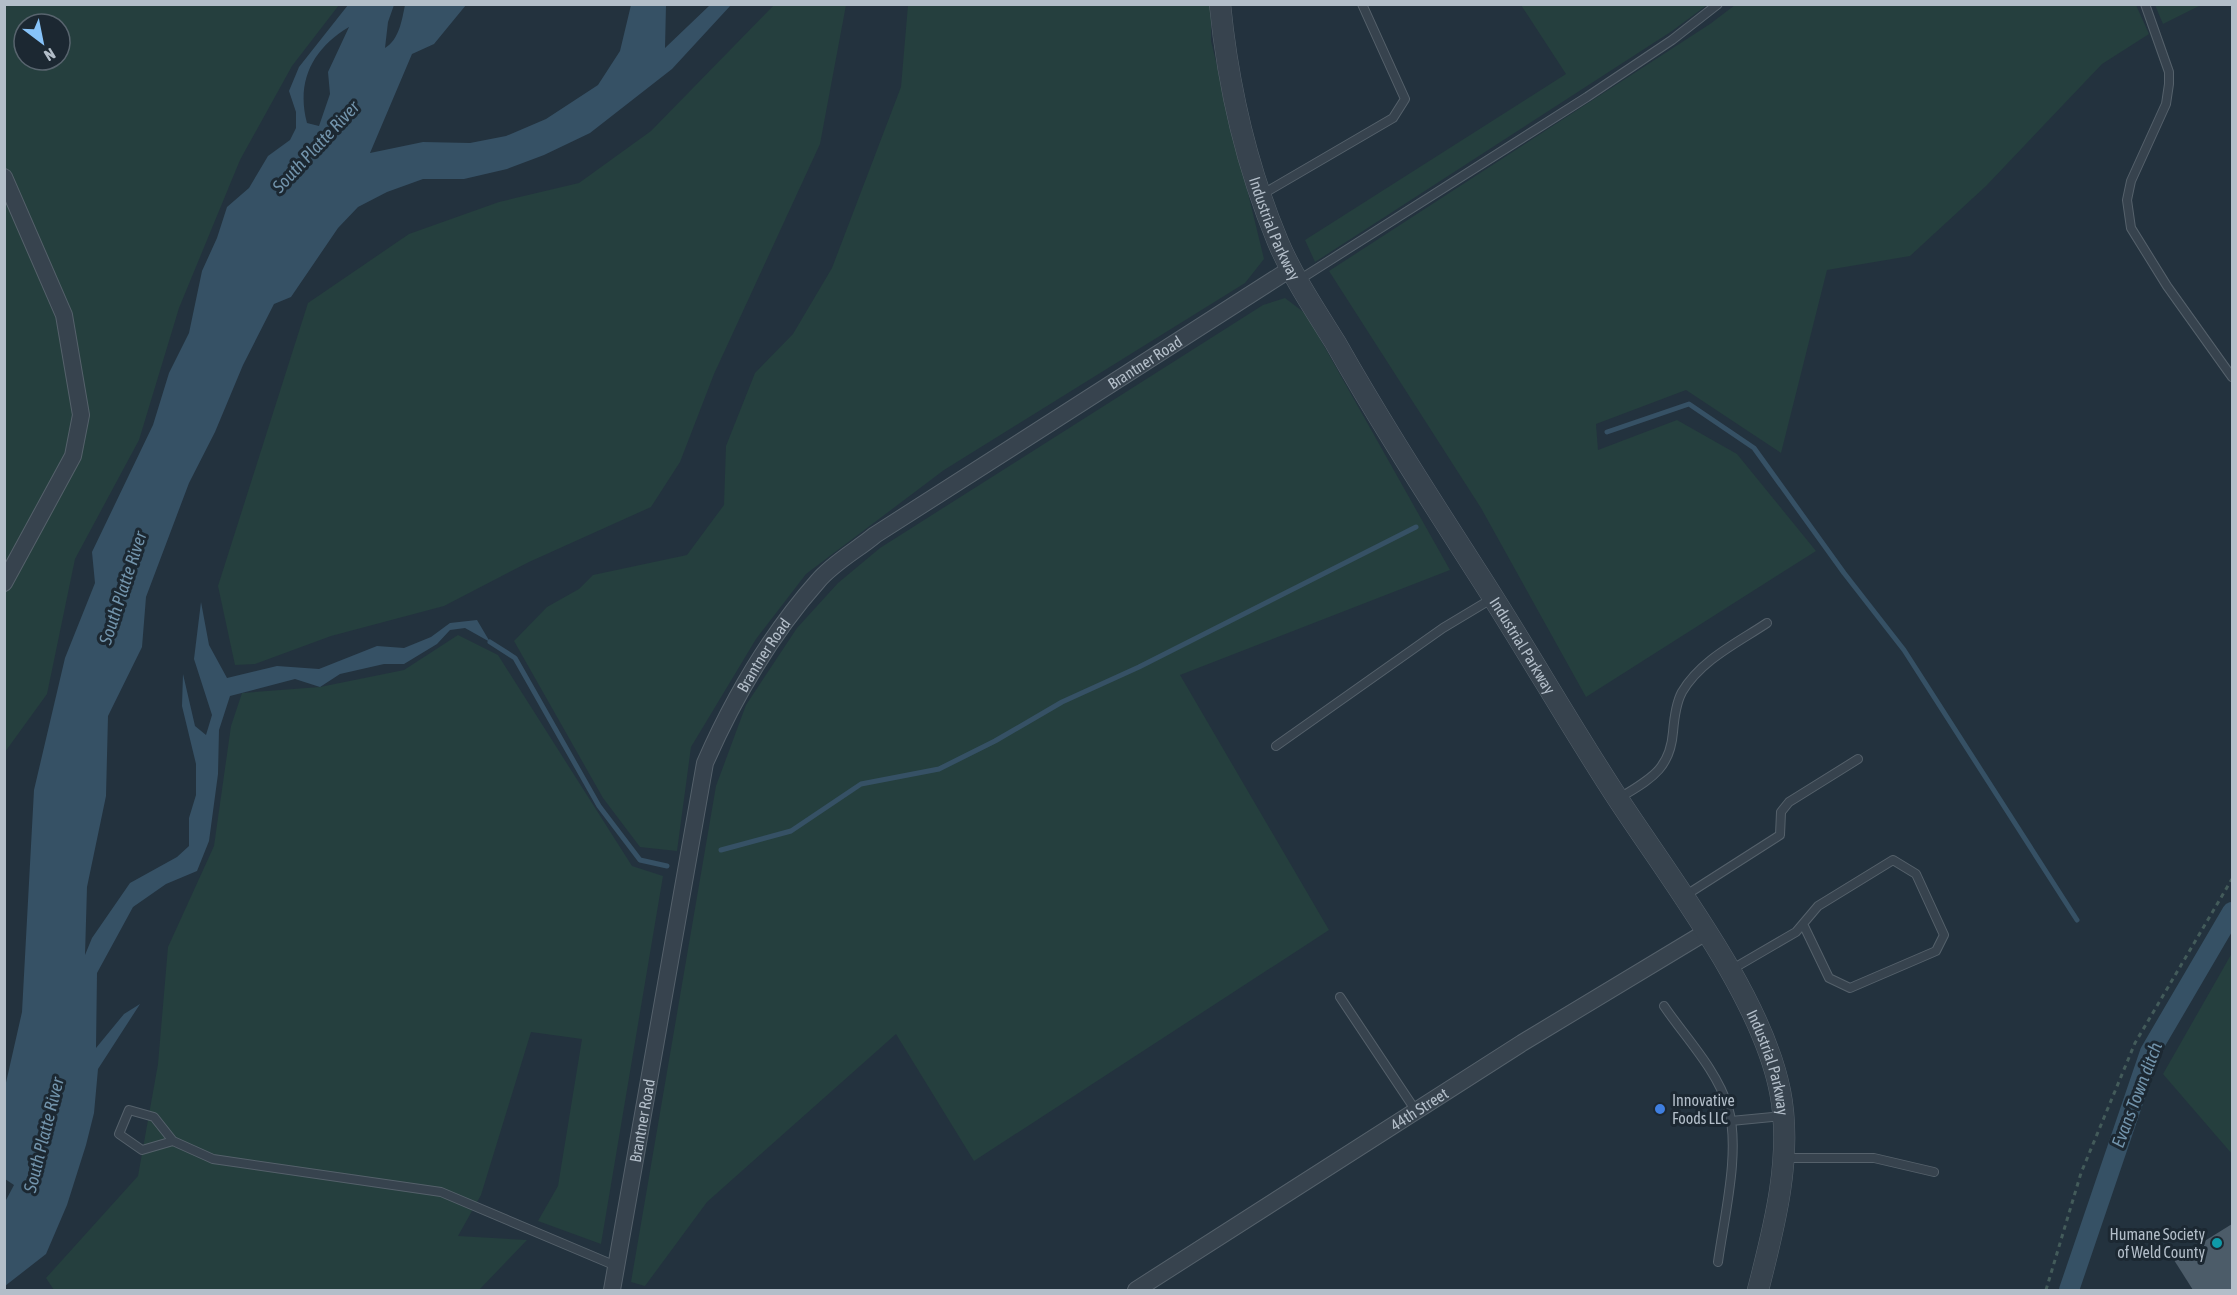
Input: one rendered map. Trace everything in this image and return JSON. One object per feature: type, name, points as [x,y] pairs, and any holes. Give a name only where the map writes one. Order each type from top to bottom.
[{"type":"street","name":"Industrial Parkway","points":[[1220,4],[1227,67],[1239,130],[1261,195],[1295,274],[1384,428],[1493,597],[1618,799],[1706,932],[1755,1018],[1772,1057],[1781,1095],[1782,1158],[1775,1219],[1758,1290]]},
{"type":"street","points":[[4,177],[64,315],[81,415],[73,456],[4,583]]},
{"type":"street","name":"Brantner Road","points":[[612,1290],[705,763],[729,707],[774,638],[819,579],[875,535],[1295,274]]},
{"type":"street","name":"44th Street","points":[[1136,1290],[1522,1043],[1706,932]]},
{"type":"lane","points":[[1261,195],[1393,118],[1405,99],[1362,4]]},
{"type":"lane","points":[[1295,274],[1596,90],[1672,40],[1718,4]]},
{"type":"lane","points":[[2145,4],[2169,72],[2169,84],[2166,104],[2131,181],[2127,200],[2131,228],[2167,286],[2232,377]]},
{"type":"lane","points":[[1276,746],[1443,628],[1493,597]]},
{"type":"lane","points":[[1618,799],[1659,773],[1672,750],[1674,718],[1682,693],[1703,668],[1710,660],[1767,623]]},
{"type":"lane","points":[[1683,897],[1780,835],[1781,812],[1789,802],[1858,759]]},
{"type":"lane","points":[[1729,971],[1796,932],[1818,906],[1893,860],[1916,874],[1944,935],[1936,951],[1850,988],[1829,978],[1803,924]]},
{"type":"lane","points":[[1340,996],[1416,1110]]},
{"type":"lane","points":[[1664,1006],[1718,1085],[1727,1104],[1731,1122],[1731,1170],[1718,1262]]},
{"type":"lane","points":[[172,1141],[142,1150],[119,1134],[129,1110],[154,1117],[172,1141],[213,1159],[441,1192],[616,1266]]},
{"type":"lane","points":[[1731,1122],[1783,1116]]},
{"type":"lane","points":[[1782,1158],[1874,1158],[1934,1172]]},
{"type":"path","points":[[2046,1290],[2081,1173],[2135,1043],[2232,879]]},
{"type":"green space","points":[[775,4],[846,5],[820,144],[714,374],[680,462],[651,507],[529,562],[444,606],[331,636],[255,664],[235,665],[218,586],[308,303],[409,234],[499,202],[579,183],[651,131]]},
{"type":"green space","points":[[5,5],[339,5],[292,66],[240,160],[179,308],[139,440],[75,559],[47,694],[5,752]]},
{"type":"green space","points":[[908,5],[1211,5],[1211,41],[1264,259],[1245,283],[944,470],[806,574],[756,639],[691,747],[677,851],[640,847],[603,798],[514,641],[547,607],[579,589],[593,575],[687,555],[724,505],[726,446],[755,373],[793,334],[832,268],[901,87]]},
{"type":"green space","points":[[1521,5],[1707,5],[1672,31],[1315,262],[1305,240],[1566,74]]},
{"type":"green space","points":[[1735,5],[2136,5],[2149,34],[2102,64],[1986,186],[1910,256],[1827,270],[1781,453],[1686,390],[1596,424],[1598,450],[1677,420],[1737,454],[1816,551],[1586,697],[1481,508],[1329,271],[1710,24]]},
{"type":"green space","points":[[2155,5],[2201,5],[2163,24]]},
{"type":"green space","points":[[1285,298],[1306,314],[1450,570],[1180,675],[1329,930],[974,1161],[896,1034],[707,1202],[645,1286],[631,1282],[716,786],[746,705],[797,628],[838,583],[880,548],[1263,305]]},
{"type":"green space","points":[[458,635],[498,655],[632,866],[663,876],[601,1244],[538,1221],[558,1186],[582,1039],[531,1032],[481,1195],[458,1236],[527,1240],[479,1290],[54,1290],[46,1278],[138,1176],[158,1064],[168,947],[214,846],[231,726],[242,693],[320,687],[404,670]]},
{"type":"green space","points":[[2232,953],[2232,1154],[2163,1074]]},
{"type":"water","name":"South Platte River","points":[[348,5],[394,5],[388,22],[385,48],[397,35],[405,5],[466,5],[434,44],[412,54],[370,153],[423,142],[470,143],[506,136],[546,119],[598,85],[620,51],[631,5],[666,5],[665,48],[710,5],[731,5],[672,69],[590,133],[544,155],[507,169],[464,179],[423,179],[387,192],[358,207],[338,228],[291,297],[274,304],[243,365],[215,432],[189,483],[146,597],[142,647],[108,716],[106,796],[87,887],[85,955],[92,938],[130,883],[177,857],[189,846],[189,818],[196,795],[196,764],[182,706],[183,674],[195,726],[206,735],[212,715],[194,659],[201,602],[209,645],[227,678],[277,666],[319,669],[377,646],[404,648],[431,637],[450,623],[477,620],[490,642],[465,628],[450,630],[437,644],[404,664],[384,664],[340,674],[320,687],[295,679],[230,696],[219,730],[218,774],[209,841],[197,871],[166,884],[133,907],[97,973],[96,1048],[124,1014],[140,1004],[98,1069],[94,1113],[86,1145],[67,1205],[46,1254],[5,1286],[5,1202],[14,1185],[5,1179],[5,1087],[22,1012],[34,790],[65,658],[95,583],[92,552],[153,425],[169,373],[189,333],[202,271],[217,238],[227,207],[249,188],[268,156],[290,140],[296,128],[296,112],[289,91],[299,67]],"holes":[[[349,27],[328,72],[330,94],[319,126],[307,123],[304,94],[310,68],[325,46]]]},
{"type":"building","name":"Humane Society of Weld County","points":[[2232,1224],[2232,1290],[2193,1290],[2174,1260]]},
{"type":"waterway","points":[[1607,432],[1689,404],[1754,448],[1844,573],[1904,650],[2077,920]]},
{"type":"waterway","points":[[721,850],[791,831],[861,784],[939,769],[995,741],[1062,702],[1139,667],[1416,527]]},
{"type":"waterway","points":[[490,642],[515,658],[599,806],[640,860],[667,866]]},
{"type":"waterway","name":"Evans Town ditch","points":[[2069,1290],[2150,1052],[2232,912]]},
{"type":"place","name":"Innovative Foods LLC","points":[[1660,1109]]},
{"type":"place","name":"Humane Society of Weld County","points":[[2217,1243]]}]
